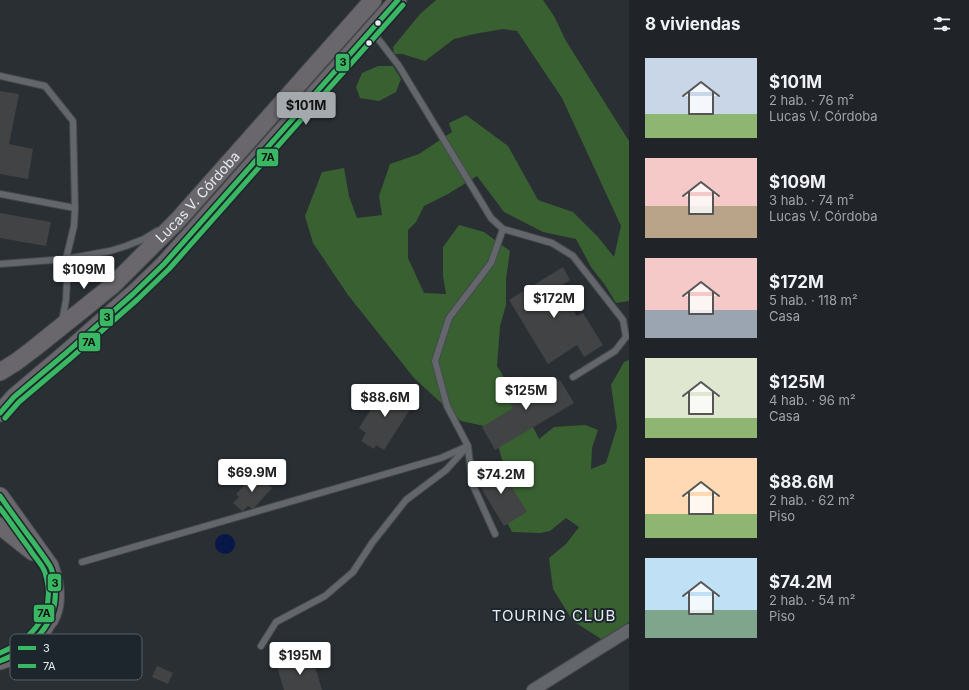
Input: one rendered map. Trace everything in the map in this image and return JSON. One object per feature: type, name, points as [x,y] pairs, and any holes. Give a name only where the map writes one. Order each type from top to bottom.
[{"type":"main road","name":"Lucas V. Córdoba","points":[[0,372],[22,358],[113,285],[178,220],[373,0]]},
{"type":"main road","name":"Lucas V. Córdoba","points":[[0,413],[14,397],[133,294],[164,264],[398,0]]},
{"type":"main road","points":[[0,496],[50,566],[54,578],[55,597],[52,615],[40,634]]},
{"type":"main road","points":[[0,526],[50,566]]},
{"type":"main road","points":[[0,661],[10,658]]},
{"type":"street","points":[[532,690],[629,630]]},
{"type":"lane","points":[[371,30],[399,66],[491,218],[503,229],[552,242],[573,256],[623,320],[626,337],[615,351],[573,377]]},
{"type":"lane","points":[[0,76],[45,86],[73,120],[76,208],[74,226],[66,259],[66,300],[62,326]]},
{"type":"lane","points":[[0,194],[76,208]]},
{"type":"lane","points":[[0,264],[66,259],[110,251],[144,239],[178,220]]},
{"type":"lane","points":[[495,534],[472,483],[468,446],[447,406],[435,361],[449,318],[491,263],[503,229]]},
{"type":"lane","points":[[82,562],[441,458],[468,446]]},
{"type":"lane","points":[[261,646],[276,622],[325,596],[353,572],[372,543],[406,500],[446,470],[468,446]]},
{"type":"green space","points":[[436,0],[543,0],[554,16],[566,41],[629,141],[629,301],[616,303],[605,285],[591,267],[576,239],[543,232],[504,212],[477,176],[448,194],[424,206],[416,222],[408,230],[408,258],[424,293],[446,294],[443,276],[443,247],[459,225],[484,232],[510,251],[506,279],[506,305],[500,326],[497,366],[526,413],[539,439],[554,427],[585,425],[598,430],[592,448],[591,469],[606,463],[617,427],[611,385],[624,362],[629,360],[629,622],[601,639],[573,621],[553,589],[549,558],[566,544],[579,527],[566,518],[550,531],[540,533],[512,532],[501,511],[503,463],[493,428],[461,421],[414,378],[348,295],[313,243],[305,216],[322,172],[344,168],[349,196],[357,218],[382,215],[379,196],[390,164],[419,154],[452,132],[449,123],[466,115],[508,146],[538,200],[573,212],[598,237],[614,257],[621,226],[562,98],[517,31],[503,29],[454,39],[425,61],[402,54],[394,54],[393,47],[420,14]]},
{"type":"green space","points":[[378,66],[393,66],[401,79],[396,92],[379,101],[360,98],[356,87],[362,73]]},
{"type":"water","points":[[225,534],[232,537],[235,544],[232,551],[225,554],[218,551],[215,544],[218,537]]},
{"type":"building","points":[[0,91],[19,94],[9,144],[33,149],[28,179],[0,174]]},
{"type":"building","points":[[0,213],[51,222],[46,246],[0,238]]},
{"type":"building","points":[[563,267],[570,280],[559,287],[577,316],[583,313],[603,345],[584,357],[577,345],[548,364],[509,300]]},
{"type":"building","points":[[521,376],[533,396],[560,380],[574,403],[495,450],[482,427],[513,408],[501,388]]},
{"type":"building","points":[[396,387],[411,396],[406,404],[411,408],[384,450],[376,445],[374,449],[361,441],[366,433],[359,428],[383,390],[391,395]]},
{"type":"building","points":[[498,464],[527,512],[504,526],[476,480],[476,478]]},
{"type":"building","points":[[256,473],[272,488],[254,508],[248,506],[242,511],[233,503],[239,497],[236,494]]},
{"type":"building","points":[[312,656],[322,690],[284,690],[277,667]]},
{"type":"building","points":[[157,666],[173,673],[168,684],[152,677]]},
{"type":"transit line","name":"3","points":[[0,413],[14,397],[133,294],[164,264],[398,0]]},
{"type":"transit line","name":"7A","points":[[5,418],[19,402],[138,299],[169,269],[403,5]]},
{"type":"transit line","name":"3","points":[[0,496],[42,554],[53,573],[55,586],[53,612],[48,623],[40,634]]},
{"type":"transit line","name":"7A","points":[[0,508],[46,574],[48,586],[46,608],[42,618],[30,634]]},
{"type":"transit line","name":"7A","points":[[0,653],[10,648]]},
{"type":"transit line","name":"3","points":[[0,661],[10,657]]},
{"type":"district","name":"TOURING CLUB","points":[[554,616]]}]
